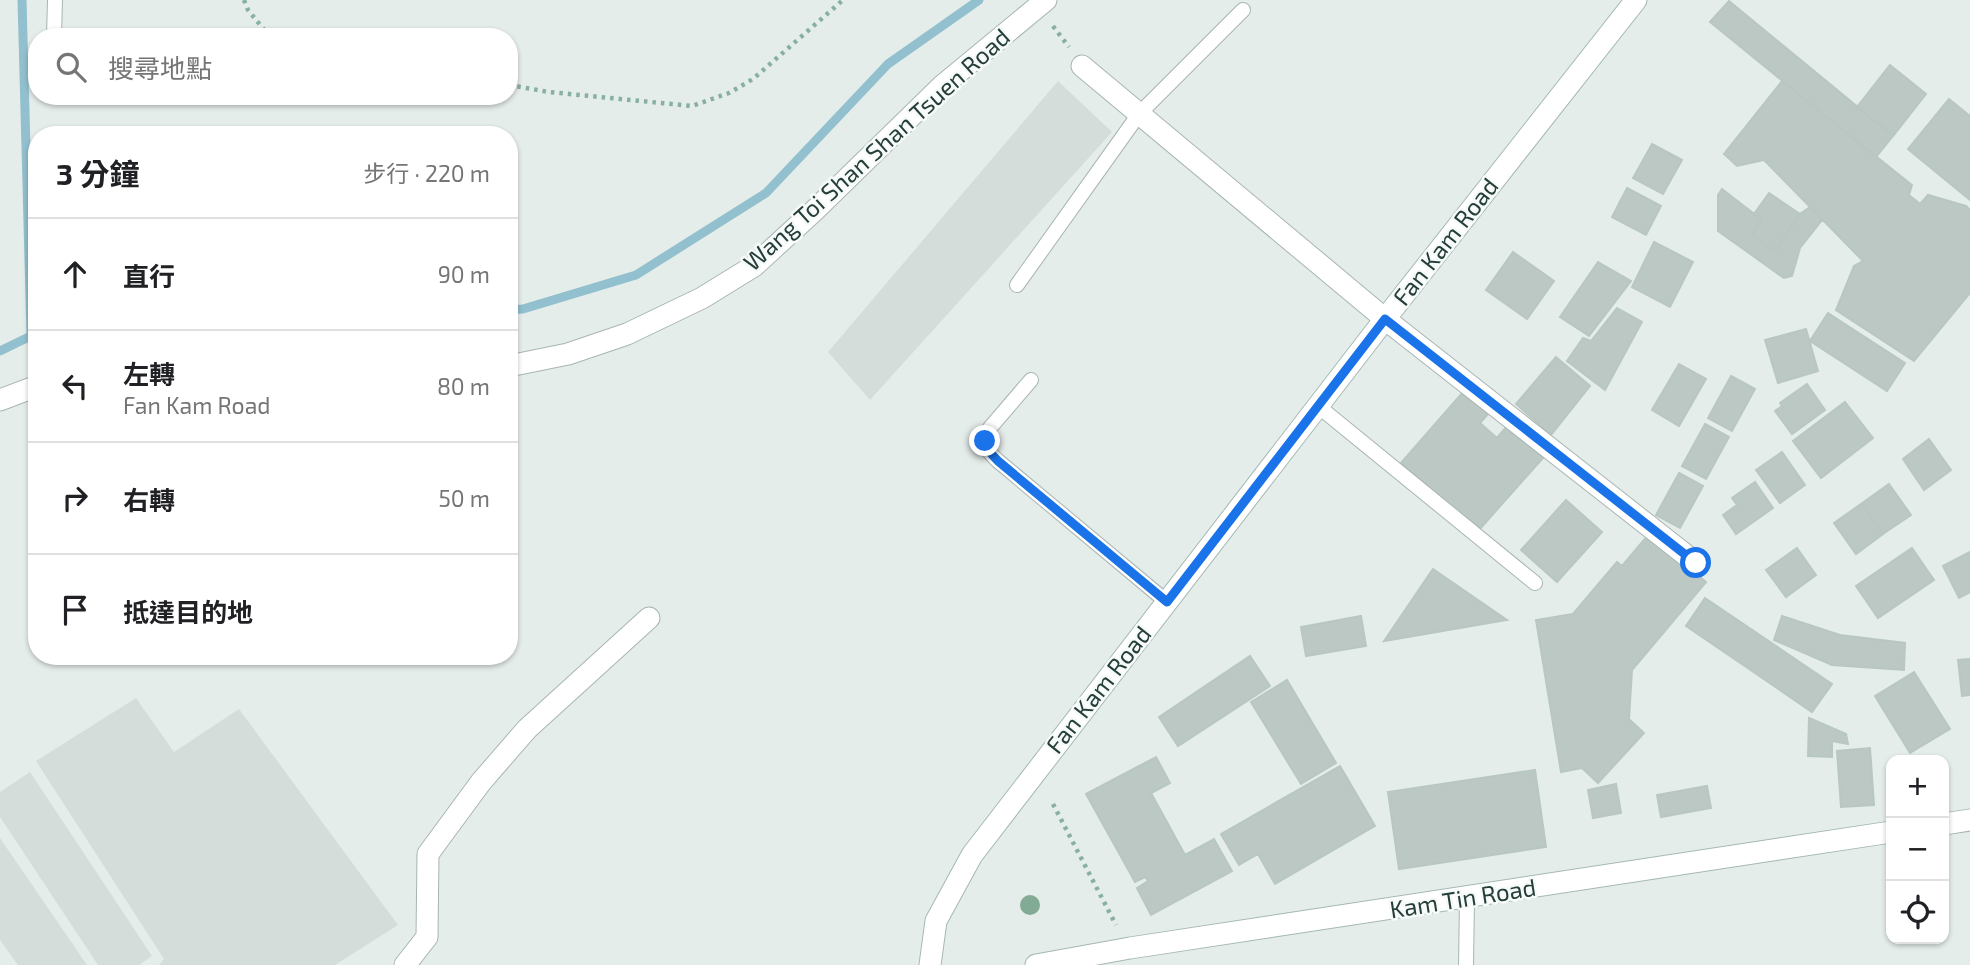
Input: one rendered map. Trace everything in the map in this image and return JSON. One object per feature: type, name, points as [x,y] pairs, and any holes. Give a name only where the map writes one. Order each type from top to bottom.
[{"type":"main road","name":"Fan Kam Road","points":[[930,965],[936,921],[972,855],[1385,319],[1636,0]]},
{"type":"main road","name":"Wang Toi Shan Shan Tsuen Road","points":[[518,364],[568,354],[627,334],[702,298],[754,266],[943,85],[1042,3]]},
{"type":"main road","points":[[1082,66],[1385,319],[1696,563]]},
{"type":"main road","points":[[0,400],[28,389]]},
{"type":"main road","points":[[405,965],[427,937],[428,854],[481,782],[527,729],[649,618]]},
{"type":"main road","points":[[1949,823],[1970,820]]},
{"type":"main road","name":"Kam Tin Road","points":[[1035,965],[1130,948],[1467,899],[1886,833]]},
{"type":"lane","points":[[54,28],[55,0]]},
{"type":"lane","points":[[1017,285],[1139,114],[1243,10]]},
{"type":"lane","points":[[1031,380],[989,429],[985,436],[985,447],[998,461],[1167,602]]},
{"type":"lane","points":[[1318,406],[1535,583]]},
{"type":"lane","points":[[1466,965],[1467,899]]},
{"type":"path","points":[[244,0],[248,10],[263,28]]},
{"type":"path","points":[[518,87],[692,106],[729,93],[753,79],[844,0]]},
{"type":"path","points":[[1042,3],[1082,66]]},
{"type":"path","points":[[1054,804],[1119,931]]},
{"type":"shaded area","points":[[1058,81],[1112,132],[870,400],[828,352]]},
{"type":"shaded area","points":[[136,698],[174,752],[239,709],[398,925],[335,965],[159,965],[164,959],[36,761]]},
{"type":"shaded area","points":[[30,772],[152,956],[139,965],[98,965],[0,817],[0,792]]},
{"type":"shaded area","points":[[0,838],[87,965],[18,965],[0,940]]},
{"type":"building","points":[[1729,1],[1893,136],[1876,157],[1710,22]]},
{"type":"building","points":[[1890,65],[1926,94],[1893,136],[1857,107]]},
{"type":"building","points":[[1782,81],[1912,185],[1909,195],[1920,204],[1928,195],[1966,206],[1970,210],[1970,293],[1914,361],[1836,310],[1854,266],[1863,261],[1764,160],[1737,166],[1724,154]]},
{"type":"building","points":[[1949,99],[1970,116],[1970,200],[1908,149]]},
{"type":"building","points":[[1652,144],[1682,160],[1663,194],[1633,178]]},
{"type":"building","points":[[1627,188],[1661,206],[1646,235],[1612,217]]},
{"type":"building","points":[[1722,189],[1762,220],[1752,235],[1775,251],[1800,214],[1810,207],[1822,220],[1800,248],[1792,276],[1784,278],[1718,231],[1718,195]]},
{"type":"building","points":[[1769,193],[1800,214],[1775,251],[1752,235],[1762,220],[1754,214]]},
{"type":"building","points":[[1654,242],[1693,262],[1670,307],[1632,287]]},
{"type":"building","points":[[1513,252],[1554,281],[1527,319],[1486,290]]},
{"type":"building","points":[[1598,262],[1631,281],[1589,336],[1560,317]]},
{"type":"building","points":[[1617,308],[1642,322],[1605,390],[1567,361],[1583,338],[1591,341]]},
{"type":"building","points":[[1828,313],[1905,363],[1887,391],[1810,341]]},
{"type":"building","points":[[1806,329],[1818,371],[1778,383],[1765,340]]},
{"type":"building","points":[[1556,357],[1590,386],[1551,435],[1516,404]]},
{"type":"building","points":[[1679,364],[1706,379],[1679,426],[1652,410]]},
{"type":"building","points":[[1731,376],[1755,389],[1732,431],[1708,418]]},
{"type":"building","points":[[1807,384],[1825,410],[1792,434],[1775,411],[1782,406],[1780,403]]},
{"type":"building","points":[[1464,391],[1489,413],[1480,423],[1497,438],[1507,426],[1543,458],[1478,531],[1401,463]]},
{"type":"building","points":[[1845,402],[1873,438],[1821,478],[1793,441]]},
{"type":"building","points":[[1705,424],[1729,437],[1706,479],[1682,466]]},
{"type":"building","points":[[1929,439],[1951,470],[1924,490],[1903,459]]},
{"type":"building","points":[[1782,452],[1805,485],[1780,503],[1756,470]]},
{"type":"building","points":[[1679,473],[1703,486],[1680,528],[1656,515]]},
{"type":"building","points":[[1755,482],[1773,508],[1736,534],[1723,515],[1737,505],[1732,498]]},
{"type":"building","points":[[1889,484],[1911,515],[1883,534],[1861,504]]},
{"type":"building","points":[[1566,500],[1602,532],[1557,582],[1521,550]]},
{"type":"building","points":[[1861,504],[1883,534],[1856,554],[1834,523]]},
{"type":"building","points":[[1649,534],[1706,582],[1632,670],[1629,719],[1644,733],[1598,783],[1582,768],[1561,772],[1536,620],[1573,614],[1617,562],[1622,566]]},
{"type":"building","points":[[1797,548],[1816,575],[1786,597],[1766,570]]},
{"type":"building","points":[[1912,548],[1934,580],[1878,618],[1856,586]]},
{"type":"building","points":[[1970,552],[1970,592],[1959,598],[1943,566]]},
{"type":"building","points":[[1433,569],[1507,620],[1384,641]]},
{"type":"building","points":[[1705,598],[1832,684],[1812,712],[1686,626]]},
{"type":"building","points":[[1361,616],[1366,646],[1306,656],[1301,627]]},
{"type":"building","points":[[1782,616],[1840,635],[1905,643],[1904,670],[1832,665],[1774,640]]},
{"type":"building","points":[[1250,656],[1270,686],[1178,746],[1159,717]]},
{"type":"building","points":[[1970,659],[1970,695],[1962,696],[1958,660]]},
{"type":"building","points":[[1914,672],[1950,729],[1910,753],[1875,696]]},
{"type":"building","points":[[1287,680],[1336,763],[1301,784],[1251,702]]},
{"type":"building","points":[[1809,718],[1846,734],[1848,744],[1832,741],[1832,757],[1808,756]]},
{"type":"building","points":[[1870,748],[1874,805],[1841,807],[1837,751]]},
{"type":"building","points":[[1156,757],[1170,783],[1151,793],[1185,855],[1214,839],[1232,871],[1151,915],[1137,888],[1148,881],[1145,877],[1135,882],[1086,794]]},
{"type":"building","points":[[1340,766],[1375,826],[1275,884],[1258,854],[1239,865],[1221,834]]},
{"type":"building","points":[[1535,770],[1546,847],[1399,869],[1388,792]]},
{"type":"building","points":[[1616,784],[1621,813],[1593,818],[1588,790]]},
{"type":"building","points":[[1707,786],[1711,808],[1661,817],[1657,795]]},
{"type":"waterway","points":[[22,0],[28,223]]},
{"type":"waterway","points":[[518,309],[636,275],[766,193],[888,64],[979,0]]},
{"type":"waterway","points":[[0,351],[28,337]]},
{"type":"route","points":[[985,441],[985,447],[998,461],[1167,602],[1385,319],[1696,563]]}]
